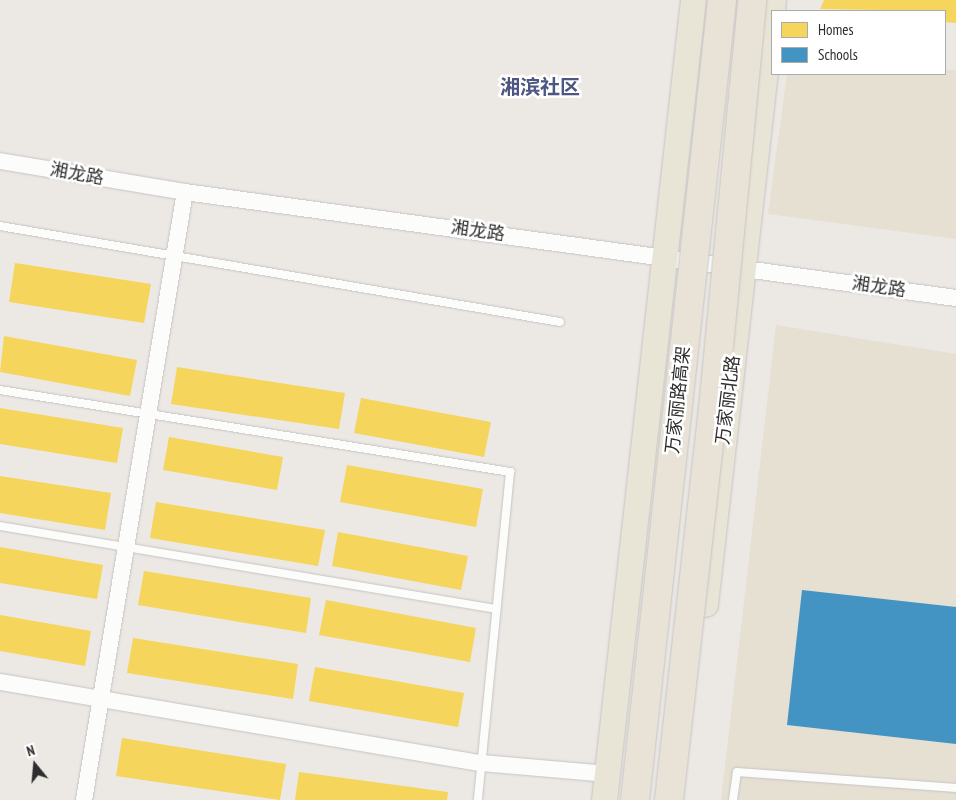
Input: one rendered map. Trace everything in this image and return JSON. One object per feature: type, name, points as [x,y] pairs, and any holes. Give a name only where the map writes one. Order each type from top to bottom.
[{"type":"highway","name":"万家丽路高架","points":[[635,800],[722,0]]},
{"type":"highway","name":"万家丽路高架","points":[[669,800],[714,398],[752,0]]},
{"type":"main road","points":[[604,800],[693,0]]},
{"type":"main road","name":"万家丽北路","points":[[682,800],[744,269],[771,19]]},
{"type":"street","name":"湘龙路","points":[[0,161],[185,192],[664,256],[956,298]]},
{"type":"street","points":[[84,800],[185,192]]},
{"type":"street","points":[[0,682],[481,763],[606,774]]},
{"type":"lane","points":[[0,226],[560,322]]},
{"type":"lane","points":[[0,390],[510,472],[478,800]]},
{"type":"lane","points":[[0,526],[496,608]]},
{"type":"lane","points":[[733,800],[737,772],[956,788]]},
{"type":"shaded area","points":[[946,70],[956,70],[956,239],[768,214],[787,75],[946,75]]},
{"type":"shaded area","points":[[776,325],[956,354],[956,800],[721,800]]},
{"type":"building: Homes","points":[[824,0],[956,0],[956,23],[946,22],[946,10],[820,9]]},
{"type":"building: Homes","points":[[15,263],[151,284],[144,323],[9,302]]},
{"type":"building: Homes","points":[[4,336],[137,360],[130,396],[0,372]]},
{"type":"building: Homes","points":[[177,367],[345,393],[339,429],[171,404]]},
{"type":"building: Homes","points":[[361,398],[491,422],[484,457],[354,433]]},
{"type":"building: Homes","points":[[0,408],[123,428],[117,463],[0,444]]},
{"type":"building: Homes","points":[[169,437],[283,457],[277,490],[163,470]]},
{"type":"building: Homes","points":[[347,465],[483,489],[476,527],[340,502]]},
{"type":"building: Homes","points":[[0,476],[111,493],[105,530],[0,513]]},
{"type":"building: Homes","points":[[156,502],[325,530],[318,566],[150,538]]},
{"type":"building: Homes","points":[[338,532],[468,556],[461,590],[332,566]]},
{"type":"building: Homes","points":[[0,547],[103,565],[97,599],[0,583]]},
{"type":"building: Homes","points":[[144,571],[311,598],[306,633],[138,605]]},
{"type":"building: Homes","points":[[326,600],[476,628],[470,662],[319,635]]},
{"type":"building: Homes","points":[[0,615],[91,631],[85,666],[0,651]]},
{"type":"building: Homes","points":[[133,638],[298,664],[293,699],[127,673]]},
{"type":"building: Homes","points":[[315,667],[464,693],[458,727],[309,701]]},
{"type":"building: Homes","points":[[122,738],[286,764],[280,800],[116,776]]},
{"type":"building: Homes","points":[[299,772],[448,792],[447,800],[295,800]]},
{"type":"building: Schools","points":[[802,590],[956,607],[956,744],[787,725]]},
{"type":"district","name":"湘滨社区","points":[[540,87]]}]
